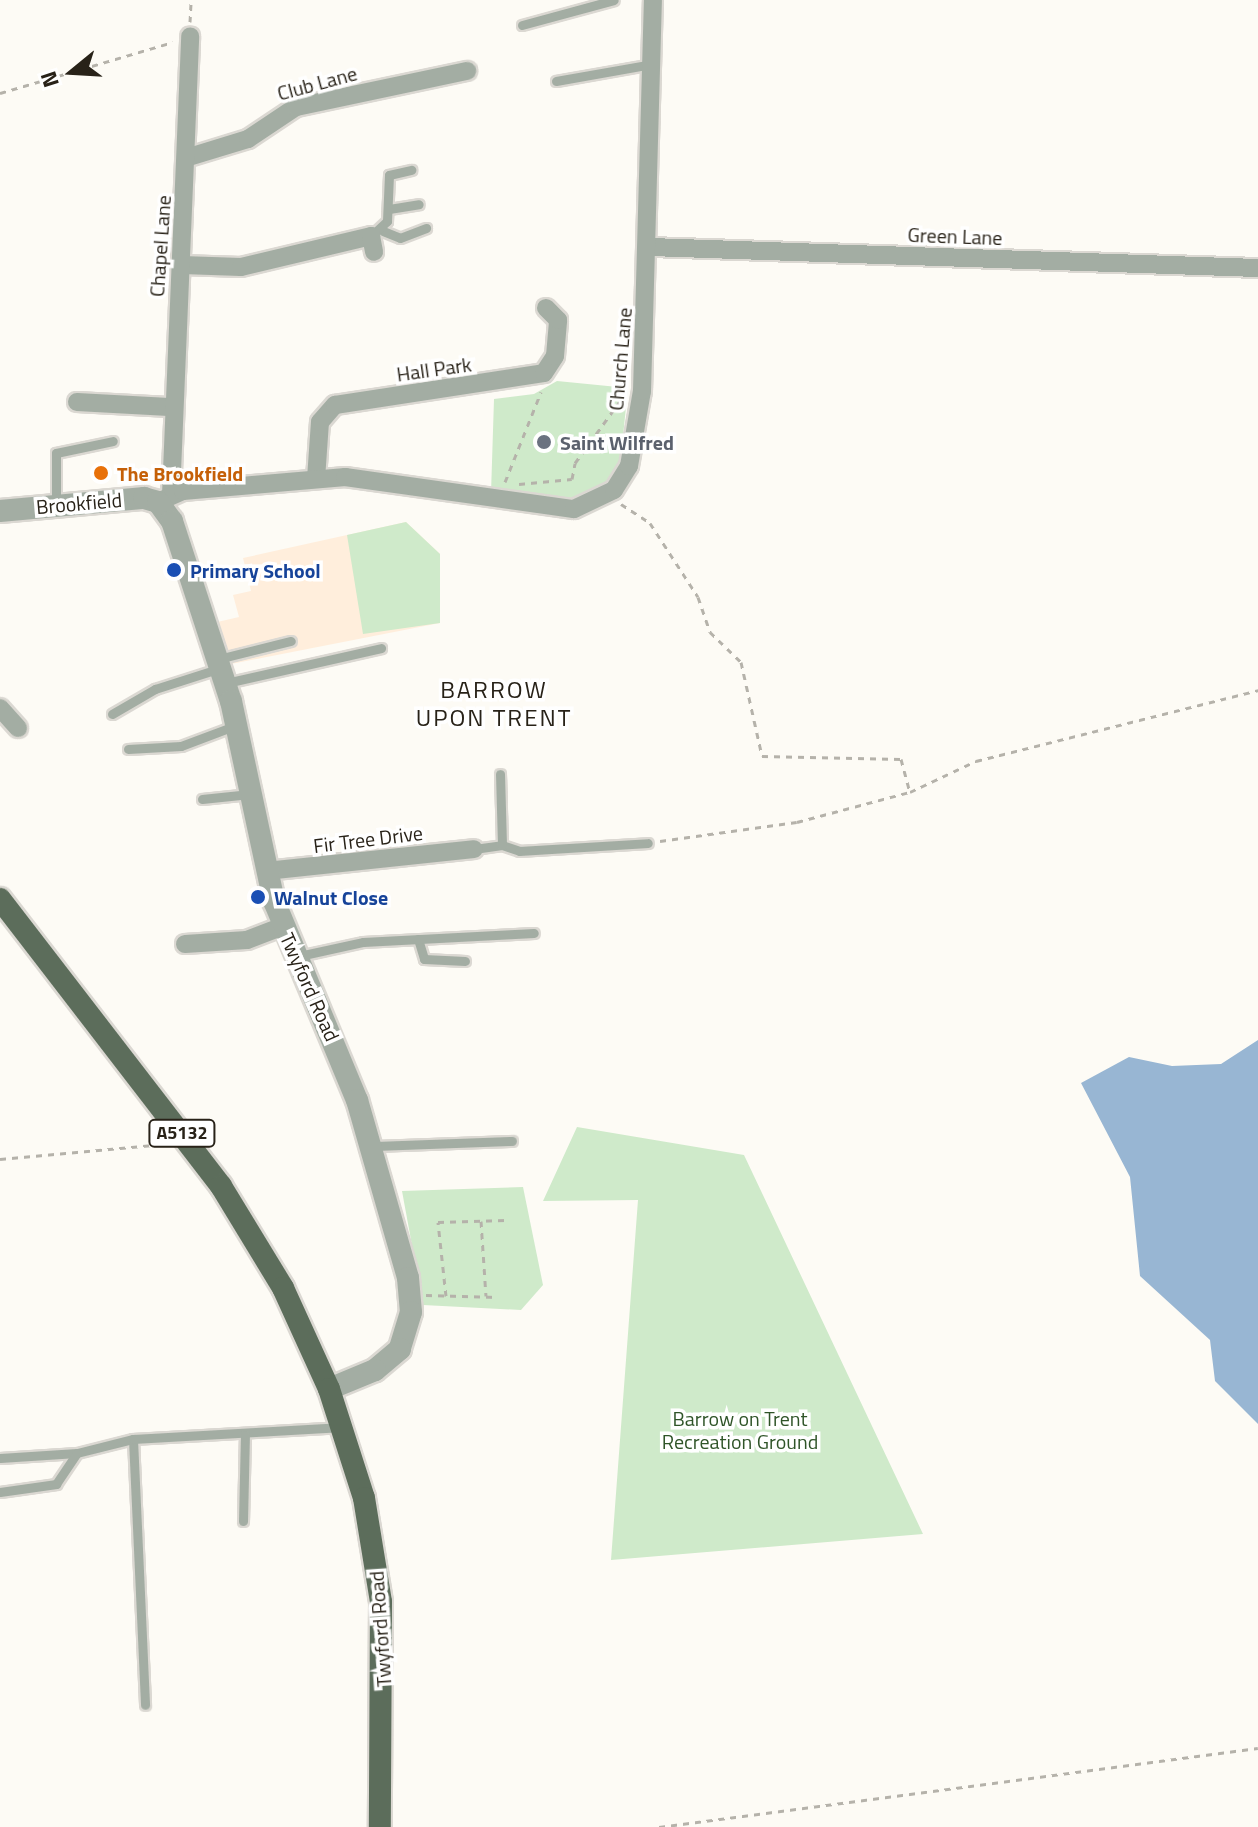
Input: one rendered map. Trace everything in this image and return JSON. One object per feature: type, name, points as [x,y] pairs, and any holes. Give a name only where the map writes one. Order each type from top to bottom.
[{"type":"main road","name":"Twyford Road","points":[[0,899],[221,1186],[283,1288],[329,1389],[371,1528],[381,1602],[380,1827]]},
{"type":"street","name":"Church Lane","points":[[614,490],[629,466],[642,391],[650,247],[653,0]]},
{"type":"street","name":"Chapel Lane","points":[[164,498],[189,157],[190,36]]},
{"type":"street","name":"Club Lane","points":[[189,157],[248,139],[296,107],[467,71]]},
{"type":"street","points":[[182,265],[241,267],[376,239]]},
{"type":"street","name":"Green Lane","points":[[650,247],[1258,268]]},
{"type":"street","points":[[544,373],[555,356],[558,320],[546,308]]},
{"type":"street","name":"Hall Park","points":[[316,479],[320,422],[335,405],[544,373]]},
{"type":"street","points":[[77,402],[169,407]]},
{"type":"street","points":[[164,498],[316,479],[372,478],[494,503],[574,509],[614,490]]},
{"type":"street","name":"Brookfield","points":[[0,511],[164,498]]},
{"type":"street","name":"Twyford Road","points":[[164,498],[222,670],[237,725],[266,871],[283,926],[373,1146],[410,1295],[400,1349],[375,1370],[329,1389]]},
{"type":"street","points":[[0,708],[18,728]]},
{"type":"street","name":"Fir Tree Drive","points":[[266,871],[474,849]]},
{"type":"street","points":[[185,944],[247,940],[283,926]]},
{"type":"lane","points":[[522,25],[614,0]]},
{"type":"lane","points":[[556,81],[652,64]]},
{"type":"lane","points":[[411,170],[389,175],[389,209],[376,239],[400,238],[426,228]]},
{"type":"lane","points":[[389,209],[419,204]]},
{"type":"lane","points":[[56,505],[56,453],[113,441]]},
{"type":"lane","points":[[112,714],[155,689],[222,670],[291,641]]},
{"type":"lane","points":[[222,670],[381,648]]},
{"type":"lane","points":[[128,749],[181,746],[237,725]]},
{"type":"lane","points":[[500,774],[502,845]]},
{"type":"lane","points":[[202,799],[250,794]]},
{"type":"lane","points":[[474,849],[502,845],[519,851],[648,843]]},
{"type":"lane","points":[[296,956],[418,939],[534,933]]},
{"type":"lane","points":[[418,939],[424,959],[465,961]]},
{"type":"lane","points":[[373,1146],[512,1141]]},
{"type":"lane","points":[[0,1458],[77,1453],[133,1439],[245,1435],[342,1426]]},
{"type":"lane","points":[[243,1521],[245,1435]]},
{"type":"lane","points":[[133,1439],[145,1705]]},
{"type":"lane","points":[[0,1492],[56,1484],[77,1453]]},
{"type":"path","points":[[0,93],[190,36],[191,0]]},
{"type":"path","points":[[544,373],[538,413],[525,425],[502,489],[572,479],[619,399],[642,391]]},
{"type":"path","points":[[614,490],[625,512],[650,523],[698,597],[710,632],[741,662],[762,756],[901,759],[910,792]]},
{"type":"path","points":[[648,843],[797,822],[910,792],[976,761],[1258,690]]},
{"type":"path","points":[[0,1159],[153,1145]]},
{"type":"path","points":[[446,1296],[438,1222],[506,1220]]},
{"type":"path","points":[[481,1221],[486,1296]]},
{"type":"path","points":[[410,1295],[498,1297]]},
{"type":"path","points":[[659,1827],[1258,1748]]},
{"type":"shaded area","points":[[406,522],[440,554],[440,623],[226,665],[213,623],[239,617],[233,595],[251,591],[243,558]]},
{"type":"green space","points":[[557,381],[628,388],[620,465],[605,489],[570,503],[491,493],[494,399],[534,394]]},
{"type":"green space","points":[[406,522],[440,554],[440,623],[363,634],[347,535]]},
{"type":"green space","name":"Barrow on Trent Recreation Ground","points":[[577,1127],[744,1155],[923,1534],[611,1560],[638,1200],[543,1201]]},
{"type":"green space","points":[[523,1187],[543,1285],[521,1310],[423,1305],[402,1191]]},
{"type":"water","points":[[1258,1040],[1258,1424],[1215,1381],[1210,1340],[1140,1276],[1130,1177],[1081,1083],[1129,1057],[1172,1066],[1221,1064]]},
{"type":"place","name":"Saint Wilfred","points":[[544,442]]},
{"type":"place","name":"The Brookfield","points":[[101,473]]},
{"type":"place","name":"Primary School","points":[[174,570]]},
{"type":"place","name":"Walnut Close","points":[[258,897]]},
{"type":"district","name":"BARROW UPON TRENT","points":[[494,704]]}]
